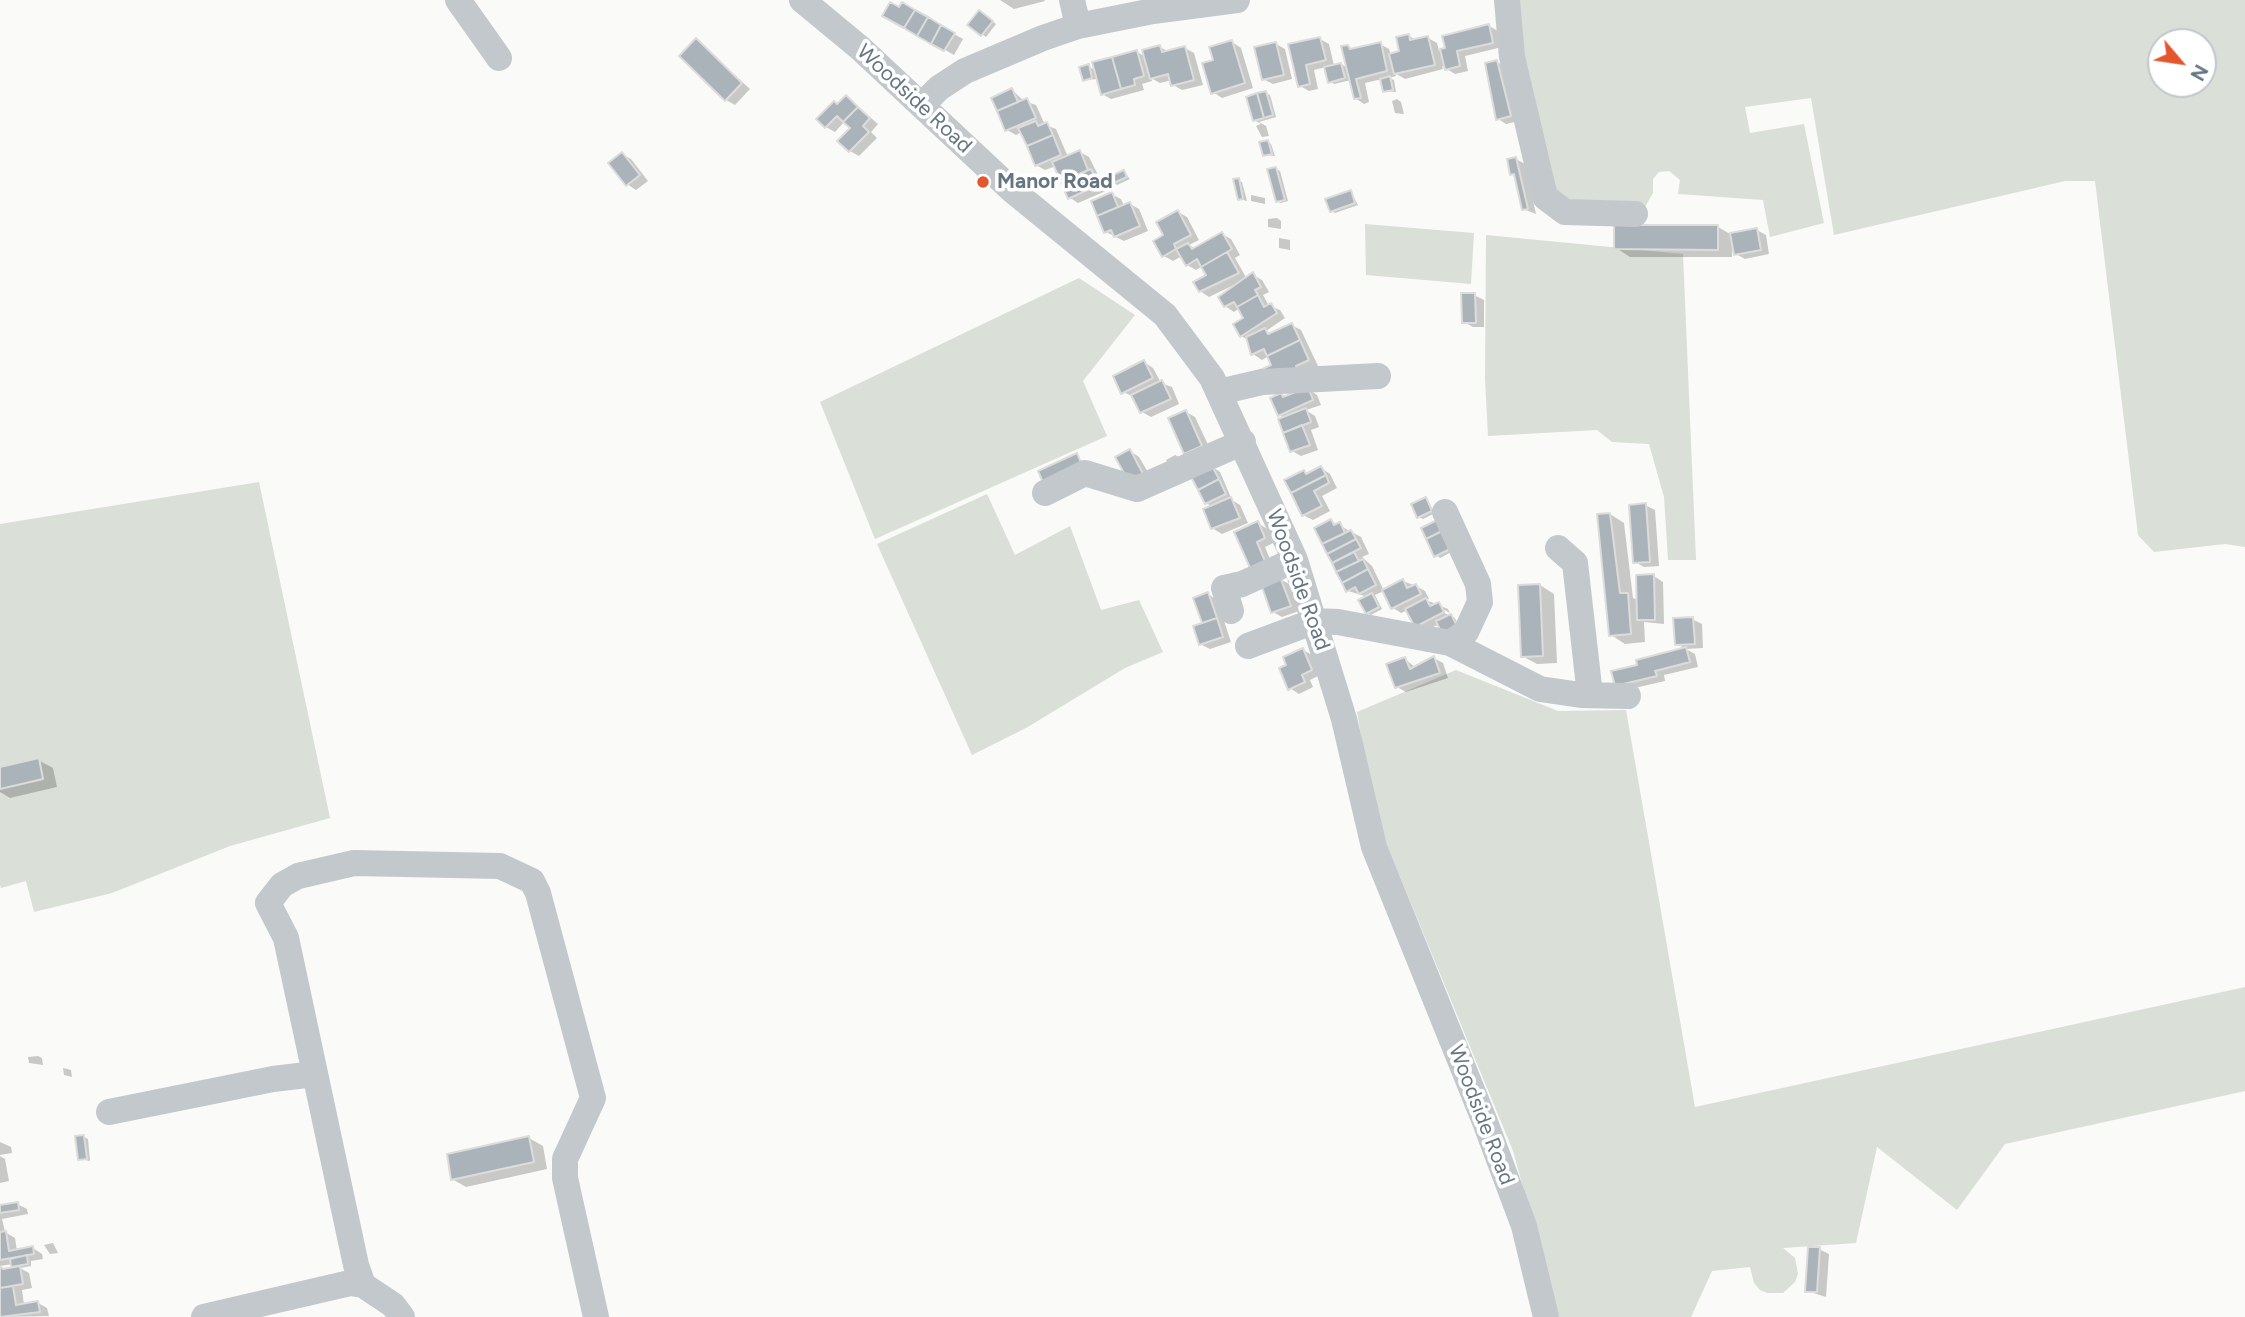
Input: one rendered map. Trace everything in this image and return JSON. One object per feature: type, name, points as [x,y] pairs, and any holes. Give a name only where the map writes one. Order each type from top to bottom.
[{"type":"street","points":[[458,0],[499,58]]},
{"type":"street","name":"Woodside Road","points":[[803,0],[922,105],[1013,191],[1165,315],[1202,362],[1219,392],[1295,561],[1344,719],[1374,847],[1524,1226],[1546,1317]]},
{"type":"street","points":[[1072,0],[1078,26]]},
{"type":"street","points":[[922,105],[939,88],[965,71],[1078,26],[1153,11],[1237,0]]},
{"type":"street","points":[[1507,0],[1512,57],[1545,197],[1565,212],[1635,214]]},
{"type":"street","points":[[1219,392],[1262,382],[1378,376]]},
{"type":"street","points":[[1045,493],[1085,473],[1137,489],[1243,443]]},
{"type":"street","points":[[1445,512],[1478,584],[1480,602],[1466,632],[1450,643]]},
{"type":"street","points":[[1558,548],[1575,563],[1590,695]]},
{"type":"street","points":[[1231,611],[1224,588],[1242,584],[1295,561]]},
{"type":"street","points":[[1248,646],[1315,621],[1450,643],[1540,689],[1628,696]]},
{"type":"street","points":[[363,1285],[356,1265],[286,938],[268,903],[282,885],[316,870],[377,863],[467,868],[500,866],[532,881],[538,892],[593,1098],[565,1159],[565,1178],[596,1317]]},
{"type":"street","points":[[109,1112],[272,1079],[315,1074]]},
{"type":"street","points":[[204,1317],[350,1283],[363,1285],[387,1300],[402,1317]]},
{"type":"shaded area","points":[[1520,0],[2245,0],[2245,547],[2225,544],[2154,552],[2138,535],[2095,181],[2065,181],[1834,235],[1811,98],[1745,107],[1750,133],[1804,124],[1824,223],[1770,237],[1763,200],[1678,194],[1680,180],[1669,171],[1659,172],[1653,179],[1653,193],[1645,207],[1571,203],[1552,195],[1518,52]]},
{"type":"shaded area","points":[[1365,224],[1474,233],[1471,284],[1366,275]]},
{"type":"shaded area","points":[[1486,235],[1683,254],[1696,560],[1668,560],[1664,497],[1649,444],[1612,442],[1597,430],[1488,436],[1485,379]]},
{"type":"shaded area","points":[[1079,278],[1135,315],[1083,381],[1107,436],[875,539],[820,402]]},
{"type":"shaded area","points":[[259,482],[330,818],[230,846],[112,893],[34,912],[26,881],[1,888],[0,885],[0,524]]},
{"type":"shaded area","points":[[987,494],[1015,555],[1070,526],[1101,610],[1139,600],[1163,652],[1125,668],[1026,728],[972,755],[877,544]]},
{"type":"shaded area","points":[[1456,670],[1558,711],[1626,710],[1695,1107],[2245,987],[2245,1091],[2005,1144],[1957,1210],[1877,1147],[1856,1243],[1783,1248],[1795,1258],[1798,1274],[1795,1282],[1783,1293],[1760,1290],[1754,1283],[1750,1267],[1712,1271],[1691,1317],[1559,1317],[1513,1151],[1375,816],[1357,712]]},
{"type":"building","points":[[890,2],[899,7],[902,2],[915,10],[904,28],[882,16]]},
{"type":"building","points":[[915,10],[928,17],[917,36],[904,28]]},
{"type":"building","points":[[979,10],[993,21],[981,36],[967,25]]},
{"type":"building","points":[[928,17],[941,25],[931,44],[917,36]]},
{"type":"building","points":[[1489,24],[1493,43],[1457,51],[1460,66],[1445,70],[1440,49],[1445,48],[1442,36]]},
{"type":"building","points":[[941,25],[955,33],[944,51],[931,44]]},
{"type":"building","points":[[1409,34],[1410,40],[1428,36],[1435,65],[1394,74],[1389,54],[1399,51],[1396,37]]},
{"type":"building","points":[[1320,37],[1326,60],[1306,65],[1310,84],[1298,87],[1288,44]]},
{"type":"building","points":[[696,38],[742,83],[725,101],[679,56]]},
{"type":"building","points":[[1232,40],[1245,83],[1211,94],[1202,63],[1213,60],[1209,47]]},
{"type":"building","points":[[1276,42],[1284,75],[1262,80],[1254,47]]},
{"type":"building","points":[[1381,42],[1387,71],[1356,79],[1361,98],[1354,99],[1341,46],[1348,45],[1350,49]]},
{"type":"building","points":[[1160,45],[1162,52],[1185,46],[1194,80],[1171,86],[1168,74],[1150,79],[1142,50]]},
{"type":"building","points":[[1137,50],[1144,76],[1134,79],[1135,85],[1121,89],[1112,57]]},
{"type":"building","points":[[1112,57],[1121,89],[1101,95],[1092,62]]},
{"type":"building","points":[[1497,60],[1511,116],[1496,120],[1485,63]]},
{"type":"building","points":[[1341,63],[1345,78],[1328,83],[1324,67]]},
{"type":"building","points":[[1089,64],[1092,78],[1083,81],[1079,67]]},
{"type":"building","points":[[1390,76],[1393,90],[1383,92],[1380,79]]},
{"type":"building","points":[[1012,88],[1018,102],[997,111],[991,98]]},
{"type":"building","points":[[1266,91],[1273,115],[1264,118],[1257,93]]},
{"type":"building","points":[[1257,93],[1264,118],[1253,121],[1246,97]]},
{"type":"building","points":[[846,95],[858,107],[843,122],[837,116],[825,128],[816,119],[834,101],[837,104]]},
{"type":"building","points":[[1027,98],[1036,118],[1005,131],[997,111]]},
{"type":"building","points":[[858,107],[870,118],[863,126],[869,132],[849,152],[837,141],[850,128],[843,122]]},
{"type":"building","points":[[1036,121],[1038,126],[1047,122],[1053,135],[1027,146],[1018,128]]},
{"type":"building","points":[[1053,135],[1061,155],[1035,166],[1027,146]]},
{"type":"building","points":[[1268,140],[1272,154],[1263,156],[1259,142]]},
{"type":"building","points":[[1080,150],[1088,170],[1061,182],[1052,162]]},
{"type":"building","points":[[622,152],[640,175],[626,186],[608,163]]},
{"type":"building","points":[[1516,157],[1528,209],[1522,210],[1514,174],[1510,175],[1507,159]]},
{"type":"building","points":[[1276,167],[1285,200],[1276,202],[1267,169]]},
{"type":"building","points":[[1091,169],[1098,185],[1068,199],[1061,182]]},
{"type":"building","points":[[1124,170],[1127,177],[1111,184],[1108,177]]},
{"type":"building","points":[[1239,178],[1243,199],[1238,200],[1233,179]]},
{"type":"building","points":[[1351,190],[1355,203],[1330,212],[1325,199]]},
{"type":"building","points":[[1112,192],[1118,207],[1097,216],[1091,201]]},
{"type":"building","points":[[1130,202],[1140,226],[1114,237],[1111,230],[1104,233],[1097,216]]},
{"type":"building","points":[[1178,210],[1191,235],[1174,244],[1176,249],[1162,257],[1153,241],[1163,235],[1156,222]]},
{"type":"building","points":[[1614,225],[1718,225],[1718,250],[1614,249]]},
{"type":"building","points":[[1757,228],[1761,250],[1734,255],[1730,233]]},
{"type":"building","points":[[1222,232],[1232,249],[1201,267],[1197,259],[1186,266],[1176,249],[1188,243],[1192,249]]},
{"type":"building","points":[[1227,252],[1239,273],[1199,292],[1193,282],[1206,275],[1201,267]]},
{"type":"building","points":[[1253,272],[1261,287],[1255,290],[1258,295],[1237,307],[1234,302],[1224,307],[1218,297]]},
{"type":"building","points":[[1461,293],[1475,293],[1476,323],[1462,323]]},
{"type":"building","points":[[1258,295],[1264,307],[1271,303],[1277,313],[1240,337],[1233,324],[1243,318],[1237,307]]},
{"type":"building","points":[[1292,323],[1300,340],[1267,356],[1264,349],[1251,355],[1246,337],[1265,328],[1268,334]]},
{"type":"building","points":[[1300,340],[1309,360],[1296,366],[1298,371],[1258,371],[1271,365],[1267,356]]},
{"type":"building","points":[[1144,360],[1153,378],[1121,394],[1113,376]]},
{"type":"building","points":[[1162,380],[1171,399],[1140,413],[1131,395]]},
{"type":"building","points":[[1308,387],[1313,400],[1278,416],[1270,398],[1281,393],[1283,397]]},
{"type":"building","points":[[1306,408],[1311,422],[1283,433],[1278,419]]},
{"type":"building","points":[[1186,410],[1202,446],[1184,454],[1168,418]]},
{"type":"building","points":[[1302,425],[1310,445],[1290,452],[1283,433]]},
{"type":"building","points":[[1130,449],[1143,474],[1129,482],[1115,457]]},
{"type":"building","points":[[1077,453],[1083,468],[1044,485],[1038,471]]},
{"type":"building","points":[[1211,464],[1219,479],[1198,490],[1190,475]]},
{"type":"building","points":[[1321,466],[1326,475],[1291,493],[1284,480],[1304,470],[1306,474]]},
{"type":"building","points":[[1326,475],[1329,483],[1314,491],[1322,506],[1302,516],[1291,493]]},
{"type":"building","points":[[1219,479],[1226,494],[1205,504],[1198,490]]},
{"type":"building","points":[[1231,497],[1240,518],[1211,529],[1203,509]]},
{"type":"building","points":[[1426,497],[1432,511],[1417,518],[1411,504]]},
{"type":"building","points":[[1646,503],[1650,562],[1633,563],[1629,505]]},
{"type":"building","points":[[1610,513],[1620,593],[1628,593],[1631,634],[1609,636],[1597,514]]},
{"type":"building","points":[[1331,519],[1334,525],[1340,522],[1345,533],[1322,544],[1314,528]]},
{"type":"building","points":[[1437,520],[1442,531],[1426,539],[1421,528]]},
{"type":"building","points":[[1258,521],[1265,538],[1257,542],[1266,564],[1251,570],[1234,532]]},
{"type":"building","points":[[1351,530],[1356,539],[1327,554],[1322,544]]},
{"type":"building","points":[[1442,531],[1450,549],[1434,557],[1426,539]]},
{"type":"building","points":[[1356,539],[1361,548],[1332,563],[1327,554]]},
{"type":"building","points":[[1354,552],[1359,561],[1336,572],[1332,563]]},
{"type":"building","points":[[1363,559],[1368,569],[1342,583],[1336,572]]},
{"type":"building","points":[[1368,569],[1376,585],[1359,594],[1355,587],[1346,592],[1342,583]]},
{"type":"building","points":[[1654,574],[1655,620],[1637,620],[1636,575]]},
{"type":"building","points":[[1280,577],[1291,606],[1271,613],[1261,584]]},
{"type":"building","points":[[1403,579],[1407,588],[1416,584],[1421,594],[1391,609],[1382,590]]},
{"type":"building","points":[[1540,584],[1543,656],[1521,657],[1518,585]]},
{"type":"building","points":[[1208,592],[1217,618],[1202,623],[1193,598]]},
{"type":"building","points":[[1372,593],[1379,607],[1366,614],[1358,600]]},
{"type":"building","points":[[1426,598],[1430,606],[1439,602],[1444,612],[1415,627],[1405,609]]},
{"type":"building","points":[[1451,614],[1457,626],[1442,634],[1436,621]]},
{"type":"building","points":[[1693,617],[1695,644],[1675,645],[1673,618]]},
{"type":"building","points":[[1217,618],[1223,637],[1199,645],[1193,626]]},
{"type":"building","points":[[1686,647],[1690,662],[1655,671],[1657,676],[1615,686],[1611,671],[1637,665],[1636,660]]},
{"type":"building","points":[[1303,648],[1312,670],[1302,675],[1305,682],[1288,690],[1279,668],[1286,665],[1283,657]]},
{"type":"building","points":[[1434,656],[1440,673],[1395,688],[1386,664],[1405,657],[1410,669]]},
{"type":"building","points":[[39,758],[43,779],[0,789],[0,767]]},
{"type":"building","points":[[84,1135],[87,1159],[78,1160],[75,1136]]},
{"type":"building","points":[[529,1136],[534,1162],[451,1180],[447,1154]]},
{"type":"building","points":[[18,1202],[19,1210],[0,1213],[0,1205]]},
{"type":"building","points":[[6,1231],[9,1251],[33,1246],[34,1254],[0,1260],[0,1232]]},
{"type":"building","points":[[1808,1247],[1820,1247],[1817,1292],[1805,1292]]},
{"type":"building","points":[[27,1255],[28,1264],[11,1267],[10,1259]]},
{"type":"building","points":[[0,1266],[3,1269],[20,1266],[23,1284],[0,1288]]},
{"type":"building","points":[[13,1286],[16,1305],[38,1301],[40,1312],[0,1317],[0,1288]]},
{"type":"place","name":"Manor Road","points":[[983,182]]}]
